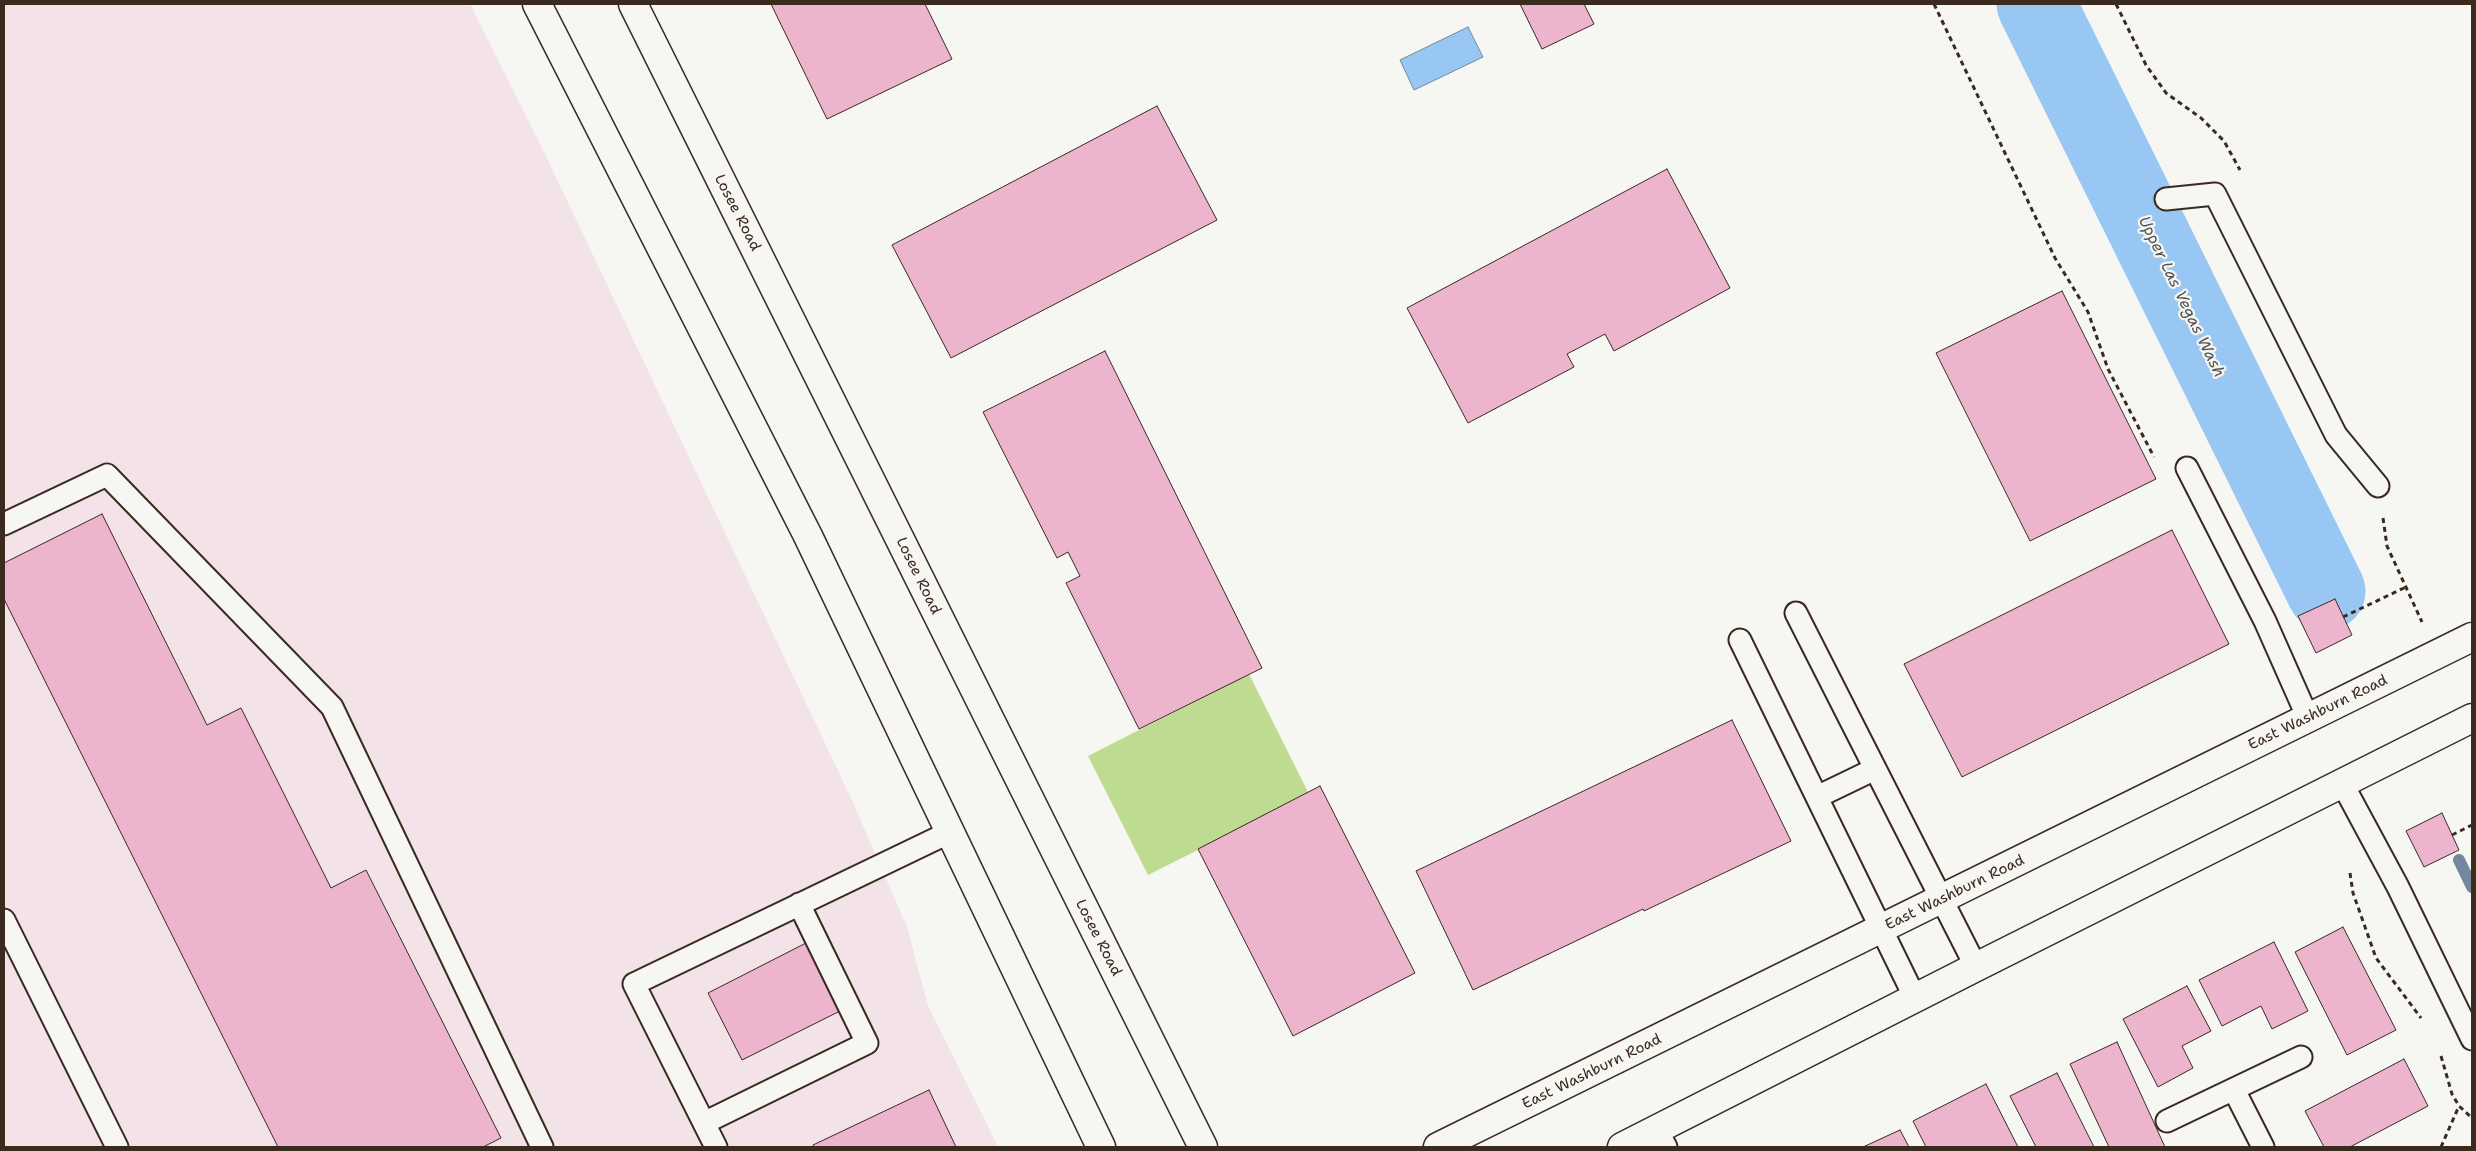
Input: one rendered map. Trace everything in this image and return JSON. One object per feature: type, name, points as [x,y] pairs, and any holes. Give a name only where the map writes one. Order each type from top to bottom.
[{"type":"main road","points":[[537,4],[808,536],[948,833],[1101,1147]]},
{"type":"main road","name":"Losee Road","points":[[632,4],[1203,1147]]},
{"type":"main road","name":"East Washburn Road","points":[[1438,1147],[1882,930],[2472,637]]},
{"type":"main road","points":[[1622,1147],[1662,1138],[1915,998],[2472,718]]},
{"type":"lane","points":[[2166,198],[2215,194],[2336,435],[2378,486]]},
{"type":"lane","points":[[2187,468],[2265,621],[2308,718]]},
{"type":"lane","points":[[4,524],[107,475],[332,707],[542,1147]]},
{"type":"lane","points":[[1796,613],[1976,967]]},
{"type":"lane","points":[[1740,640],[1915,998]]},
{"type":"lane","points":[[1817,797],[1875,769]]},
{"type":"lane","points":[[2342,783],[2398,887],[2472,1039]]},
{"type":"lane","points":[[716,1147],[634,984],[948,833]]},
{"type":"lane","points":[[704,1123],[867,1043],[799,904]]},
{"type":"lane","points":[[4,920],[117,1147]]},
{"type":"lane","points":[[2167,1121],[2301,1057]]},
{"type":"lane","points":[[2234,1090],[2263,1147]]},
{"type":"path","points":[[1934,4],[2055,258],[2088,312],[2108,369],[2157,463]]},
{"type":"path","points":[[2343,617],[2406,587]]},
{"type":"path","points":[[2452,835],[2472,825]]},
{"type":"path","points":[[2349,865],[2353,893],[2376,958],[2425,1024]]},
{"type":"path","points":[[2438,1048],[2452,1094],[2459,1106],[2472,1118]]},
{"type":"path","points":[[2441,1147],[2459,1106]]},
{"type":"shaded area","points":[[4,4],[470,4],[544,152],[850,796],[907,927],[928,1006],[998,1147],[4,1147]]},
{"type":"green space","points":[[1249,674],[1309,794],[1148,875],[1088,756]]},
{"type":"water","points":[[1468,27],[1483,57],[1414,90],[1400,60]]},
{"type":"building","points":[[771,4],[925,4],[952,59],[827,119]]},
{"type":"building","points":[[1520,4],[1584,4],[1594,24],[1542,49]]},
{"type":"building","points":[[1157,106],[1217,220],[951,358],[892,245]]},
{"type":"building","points":[[1667,169],[1730,288],[1614,351],[1605,334],[1567,354],[1574,367],[1468,423],[1407,308]]},
{"type":"building","points":[[2062,291],[2156,479],[2030,541],[1936,353]]},
{"type":"building","points":[[1105,351],[1262,668],[1139,729],[1066,583],[1080,576],[1068,552],[1057,558],[983,412]]},
{"type":"building","points":[[102,514],[207,725],[241,708],[331,888],[366,870],[501,1138],[483,1147],[278,1147],[4,599],[4,563]]},
{"type":"building","points":[[2172,530],[2229,644],[1962,777],[1904,664]]},
{"type":"building","points":[[2335,599],[2352,635],[2316,653],[2298,616]]},
{"type":"building","points":[[1732,720],[1791,841],[1473,990],[1416,871]]},
{"type":"building","points":[[1320,786],[1415,973],[1293,1036],[1198,849]]},
{"type":"building","points":[[2442,813],[2459,850],[2424,867],[2406,831]]},
{"type":"building","points":[[2343,927],[2396,1030],[2347,1055],[2295,952]]},
{"type":"building","points":[[808,942],[842,1010],[742,1060],[708,993]]},
{"type":"building","points":[[2274,942],[2308,1011],[2272,1029],[2261,1006],[2222,1026],[2199,980]]},
{"type":"building","points":[[2187,986],[2211,1031],[2182,1046],[2193,1068],[2158,1087],[2123,1019]]},
{"type":"building","points":[[2117,1042],[2165,1147],[2109,1147],[2070,1064]]},
{"type":"building","points":[[2404,1059],[2428,1106],[2350,1147],[2324,1147],[2305,1111]]},
{"type":"building","points":[[2057,1073],[2094,1147],[2036,1147],[2010,1096]]},
{"type":"building","points":[[1986,1084],[2018,1147],[1926,1147],[1913,1121]]},
{"type":"building","points":[[929,1090],[956,1147],[814,1147],[813,1145]]},
{"type":"building","points":[[1900,1130],[1909,1147],[1863,1147]]},
{"type":"waterway","name":"Upper Las Vegas Wash","points":[[2036,4],[2326,591]]},
{"type":"waterway","name":"Upper Las Vegas Wash","points":[[2459,860],[2472,887]]}]
